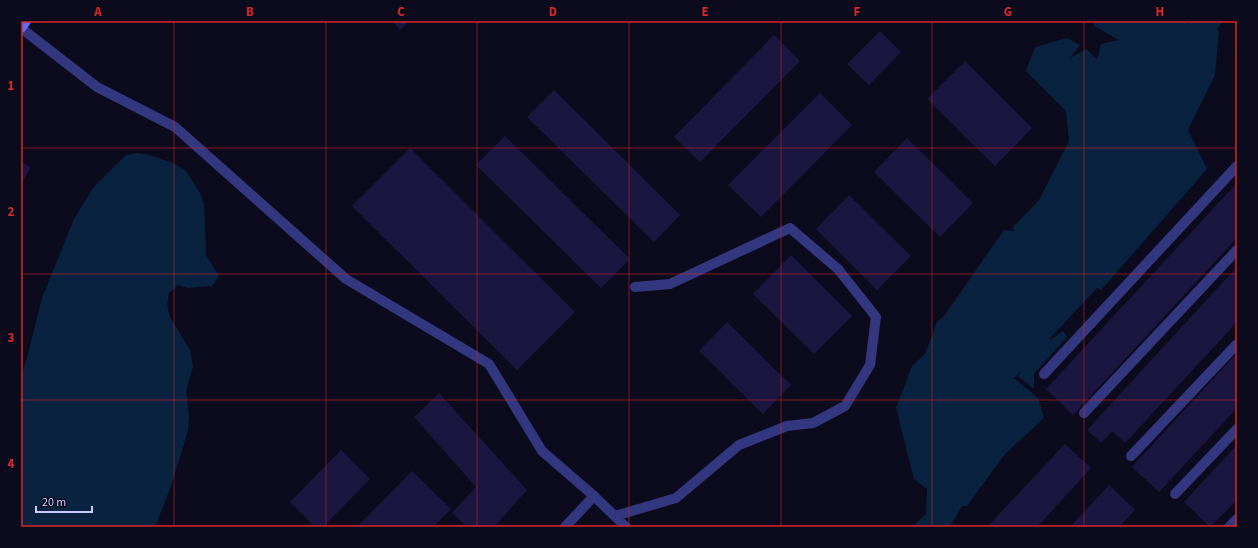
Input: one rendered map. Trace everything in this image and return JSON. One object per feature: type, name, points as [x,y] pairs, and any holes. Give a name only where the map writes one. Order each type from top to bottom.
[{"type":"street","points":[[21,28],[26,21]]},
{"type":"lane","points":[[21,28],[97,87],[175,127],[346,279],[489,364],[542,451],[594,496],[626,527]]},
{"type":"lane","points":[[1044,374],[1237,166]]},
{"type":"lane","points":[[615,516],[676,498],[739,445],[787,426],[813,423],[845,406],[870,365],[876,317],[838,269],[790,228],[670,284],[635,287]]},
{"type":"lane","points":[[1084,413],[1237,250]]},
{"type":"lane","points":[[1131,456],[1237,344]]},
{"type":"lane","points":[[1175,494],[1237,429]]},
{"type":"lane","points":[[565,527],[594,496]]},
{"type":"lane","points":[[1229,527],[1237,519]]},
{"type":"water","points":[[1093,21],[1186,21],[1188,24],[1192,21],[1222,22],[1217,30],[1219,31],[1215,75],[1188,130],[1207,169],[1101,290],[1097,288],[1050,338],[1050,340],[1063,331],[1067,337],[1034,374],[1034,389],[1018,376],[1021,371],[1014,378],[1038,398],[1044,418],[1005,454],[967,506],[962,506],[950,527],[915,527],[914,525],[926,514],[927,489],[914,479],[896,408],[912,366],[925,354],[937,322],[944,316],[1004,230],[1014,231],[1013,227],[1039,200],[1069,141],[1066,111],[1026,71],[1035,47],[1067,38],[1080,45],[1069,59],[1086,49],[1097,59],[1101,44],[1119,40],[1094,26]]},
{"type":"water","points":[[137,153],[150,155],[175,164],[186,171],[200,193],[204,204],[206,255],[219,276],[212,286],[188,288],[178,285],[169,293],[167,306],[170,317],[190,350],[193,367],[186,391],[189,416],[188,431],[171,486],[155,527],[21,527],[21,376],[42,298],[74,219],[93,188],[126,155]]},
{"type":"building","points":[[392,21],[409,21],[400,30]]},
{"type":"building","points":[[880,31],[901,52],[869,85],[847,64]]},
{"type":"building","points":[[774,35],[800,61],[700,162],[674,137]]},
{"type":"building","points":[[965,61],[1032,128],[995,166],[927,99]]},
{"type":"building","points":[[554,90],[680,215],[654,242],[527,117]]},
{"type":"building","points":[[820,93],[852,125],[761,217],[728,185]]},
{"type":"building","points":[[505,136],[630,259],[601,288],[476,165]]},
{"type":"building","points":[[907,138],[973,203],[940,237],[874,172]]},
{"type":"building","points":[[410,148],[575,312],[517,370],[352,206]]},
{"type":"building","points":[[21,162],[31,167],[21,185]]},
{"type":"building","points":[[1237,183],[1237,238],[1073,415],[1046,389]]},
{"type":"building","points":[[849,195],[911,256],[877,290],[816,229]]},
{"type":"building","points":[[791,255],[852,316],[814,354],[753,294]]},
{"type":"building","points":[[1237,267],[1237,322],[1125,443],[1112,431],[1101,443],[1087,430]]},
{"type":"building","points":[[727,322],[791,385],[763,414],[699,351]]},
{"type":"building","points":[[1237,353],[1237,408],[1159,492],[1132,467]]},
{"type":"building","points":[[439,393],[527,490],[494,527],[467,527],[452,513],[476,487],[414,417]]},
{"type":"building","points":[[1065,444],[1091,468],[1037,527],[987,527]]},
{"type":"building","points":[[1237,445],[1237,500],[1210,527],[1184,502]]},
{"type":"building","points":[[341,450],[370,479],[323,527],[315,527],[290,502]]},
{"type":"building","points":[[412,471],[451,509],[433,527],[357,527]]},
{"type":"building","points":[[1109,485],[1135,510],[1119,527],[1070,527]]}]
